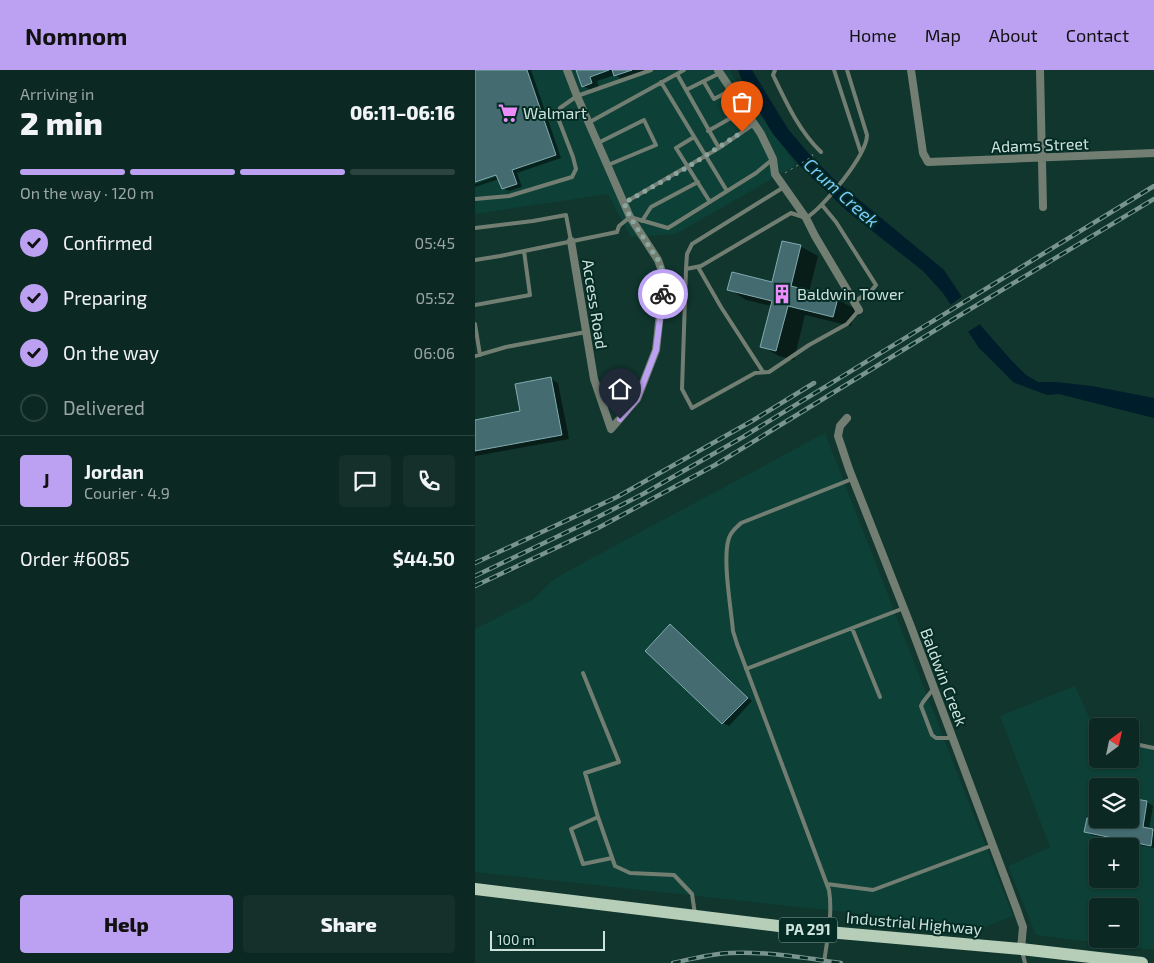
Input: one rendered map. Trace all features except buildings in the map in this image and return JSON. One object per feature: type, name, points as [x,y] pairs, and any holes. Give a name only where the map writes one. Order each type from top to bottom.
[{"type":"main road","name":"Industrial Highway","points":[[475,889],[828,932],[1021,949],[1142,963]]},
{"type":"street","points":[[567,70],[630,217]]},
{"type":"street","name":"Adams Street","points":[[911,70],[923,153],[928,162],[1154,154]]},
{"type":"street","points":[[1040,70],[1043,207]]},
{"type":"street","points":[[719,72],[754,124],[773,159],[775,174],[806,218],[859,310]]},
{"type":"street","name":"Access Road","points":[[571,241],[594,379],[611,429],[637,399],[656,350],[665,277],[658,260],[630,217]]},
{"type":"street","name":"Baldwin Creek","points":[[847,418],[840,426],[839,436],[853,479],[904,608],[1023,927],[1021,949]]},
{"type":"lane","points":[[475,199],[509,196],[572,177],[576,170],[558,118],[560,108],[577,96],[651,70]]},
{"type":"lane","points":[[588,122],[684,70]]},
{"type":"lane","points":[[775,70],[773,75],[794,117],[821,152]]},
{"type":"lane","points":[[834,70],[861,153]]},
{"type":"lane","points":[[686,269],[698,267],[791,213],[806,218],[815,213],[853,168],[867,139],[867,135],[847,70]]},
{"type":"lane","points":[[686,90],[719,72]]},
{"type":"lane","points":[[677,74],[719,148]]},
{"type":"lane","points":[[661,82],[727,190]]},
{"type":"lane","points":[[703,82],[713,99],[731,90]]},
{"type":"lane","points":[[709,131],[745,110]]},
{"type":"lane","points":[[597,143],[644,120],[656,144],[607,165]]},
{"type":"lane","points":[[624,203],[688,167],[754,124]]},
{"type":"lane","points":[[694,136],[676,148],[710,202]]},
{"type":"lane","points":[[475,260],[617,232],[619,226],[630,217],[668,228],[756,172],[773,159]]},
{"type":"lane","points":[[642,221],[651,207],[698,182]]},
{"type":"lane","points":[[784,187],[692,244],[687,254],[682,388],[691,408],[755,372],[769,372],[847,324],[859,310]]},
{"type":"lane","points":[[822,205],[836,222],[876,284],[872,290],[854,302]]},
{"type":"lane","points":[[475,228],[566,215],[571,241]]},
{"type":"lane","points":[[475,305],[531,295],[524,251]]},
{"type":"lane","points":[[698,267],[763,372]]},
{"type":"lane","points":[[475,324],[478,355],[506,347],[586,332]]},
{"type":"lane","points":[[824,963],[830,898],[827,884],[733,631],[726,554],[729,537],[733,530],[741,523],[853,479]]},
{"type":"lane","points":[[746,669],[904,608]]},
{"type":"lane","points":[[852,628],[880,697]]},
{"type":"lane","points":[[583,673],[619,762],[585,773],[615,866],[630,873],[674,875],[692,894],[695,916]]},
{"type":"lane","points":[[934,688],[921,706],[932,735],[936,738],[952,738]]},
{"type":"lane","points":[[1139,745],[1154,748]]},
{"type":"lane","points":[[598,817],[571,829],[583,864],[612,858]]},
{"type":"lane","points":[[827,884],[873,890],[993,845]]},
{"type":"lane","points":[[1021,949],[1025,963]]},
{"type":"path","points":[[778,178],[813,156],[812,154]]},
{"type":"shaded area","points":[[475,70],[729,70],[796,165],[676,234],[631,237],[608,194],[475,214]]},
{"type":"shaded area","points":[[825,433],[1013,916],[985,927],[475,872],[475,629],[532,600],[553,580],[581,564]]},
{"type":"shaded area","points":[[1075,686],[1089,718],[1089,768],[1139,768],[1139,746],[1154,749],[1154,950],[1138,948],[1139,898],[1089,898],[1089,942],[1036,935],[1008,866],[1050,847],[1000,716]]},
{"type":"water","name":"Crum Creek","points":[[738,70],[752,70],[788,129],[834,179],[944,270],[982,327],[1026,375],[1038,382],[1092,386],[1154,398],[1154,418],[1059,394],[1047,395],[1013,382],[979,348],[943,293],[923,271],[847,211],[801,167],[773,134],[746,90]]},
{"type":"pier","points":[[964,295],[982,323],[966,333],[949,306]]},
{"type":"railway","points":[[475,576],[643,494],[743,437],[1154,186]]},
{"type":"railway","points":[[475,586],[598,528],[715,465],[1154,199]]},
{"type":"railway","points":[[475,563],[617,497],[752,421],[814,383]]},
{"type":"railway","points":[[673,963],[715,954],[730,953],[785,955],[841,963]]},
{"type":"way so far","points":[[663,294],[665,277],[658,260],[630,217],[624,203],[688,167],[742,132]]},
{"type":"place","name":"Walmart","points":[[508,113]]},
{"type":"place","name":"Baldwin Tower","points":[[782,294]]},
{"type":"route","points":[[620,419],[637,399],[656,350],[663,294]]}]
